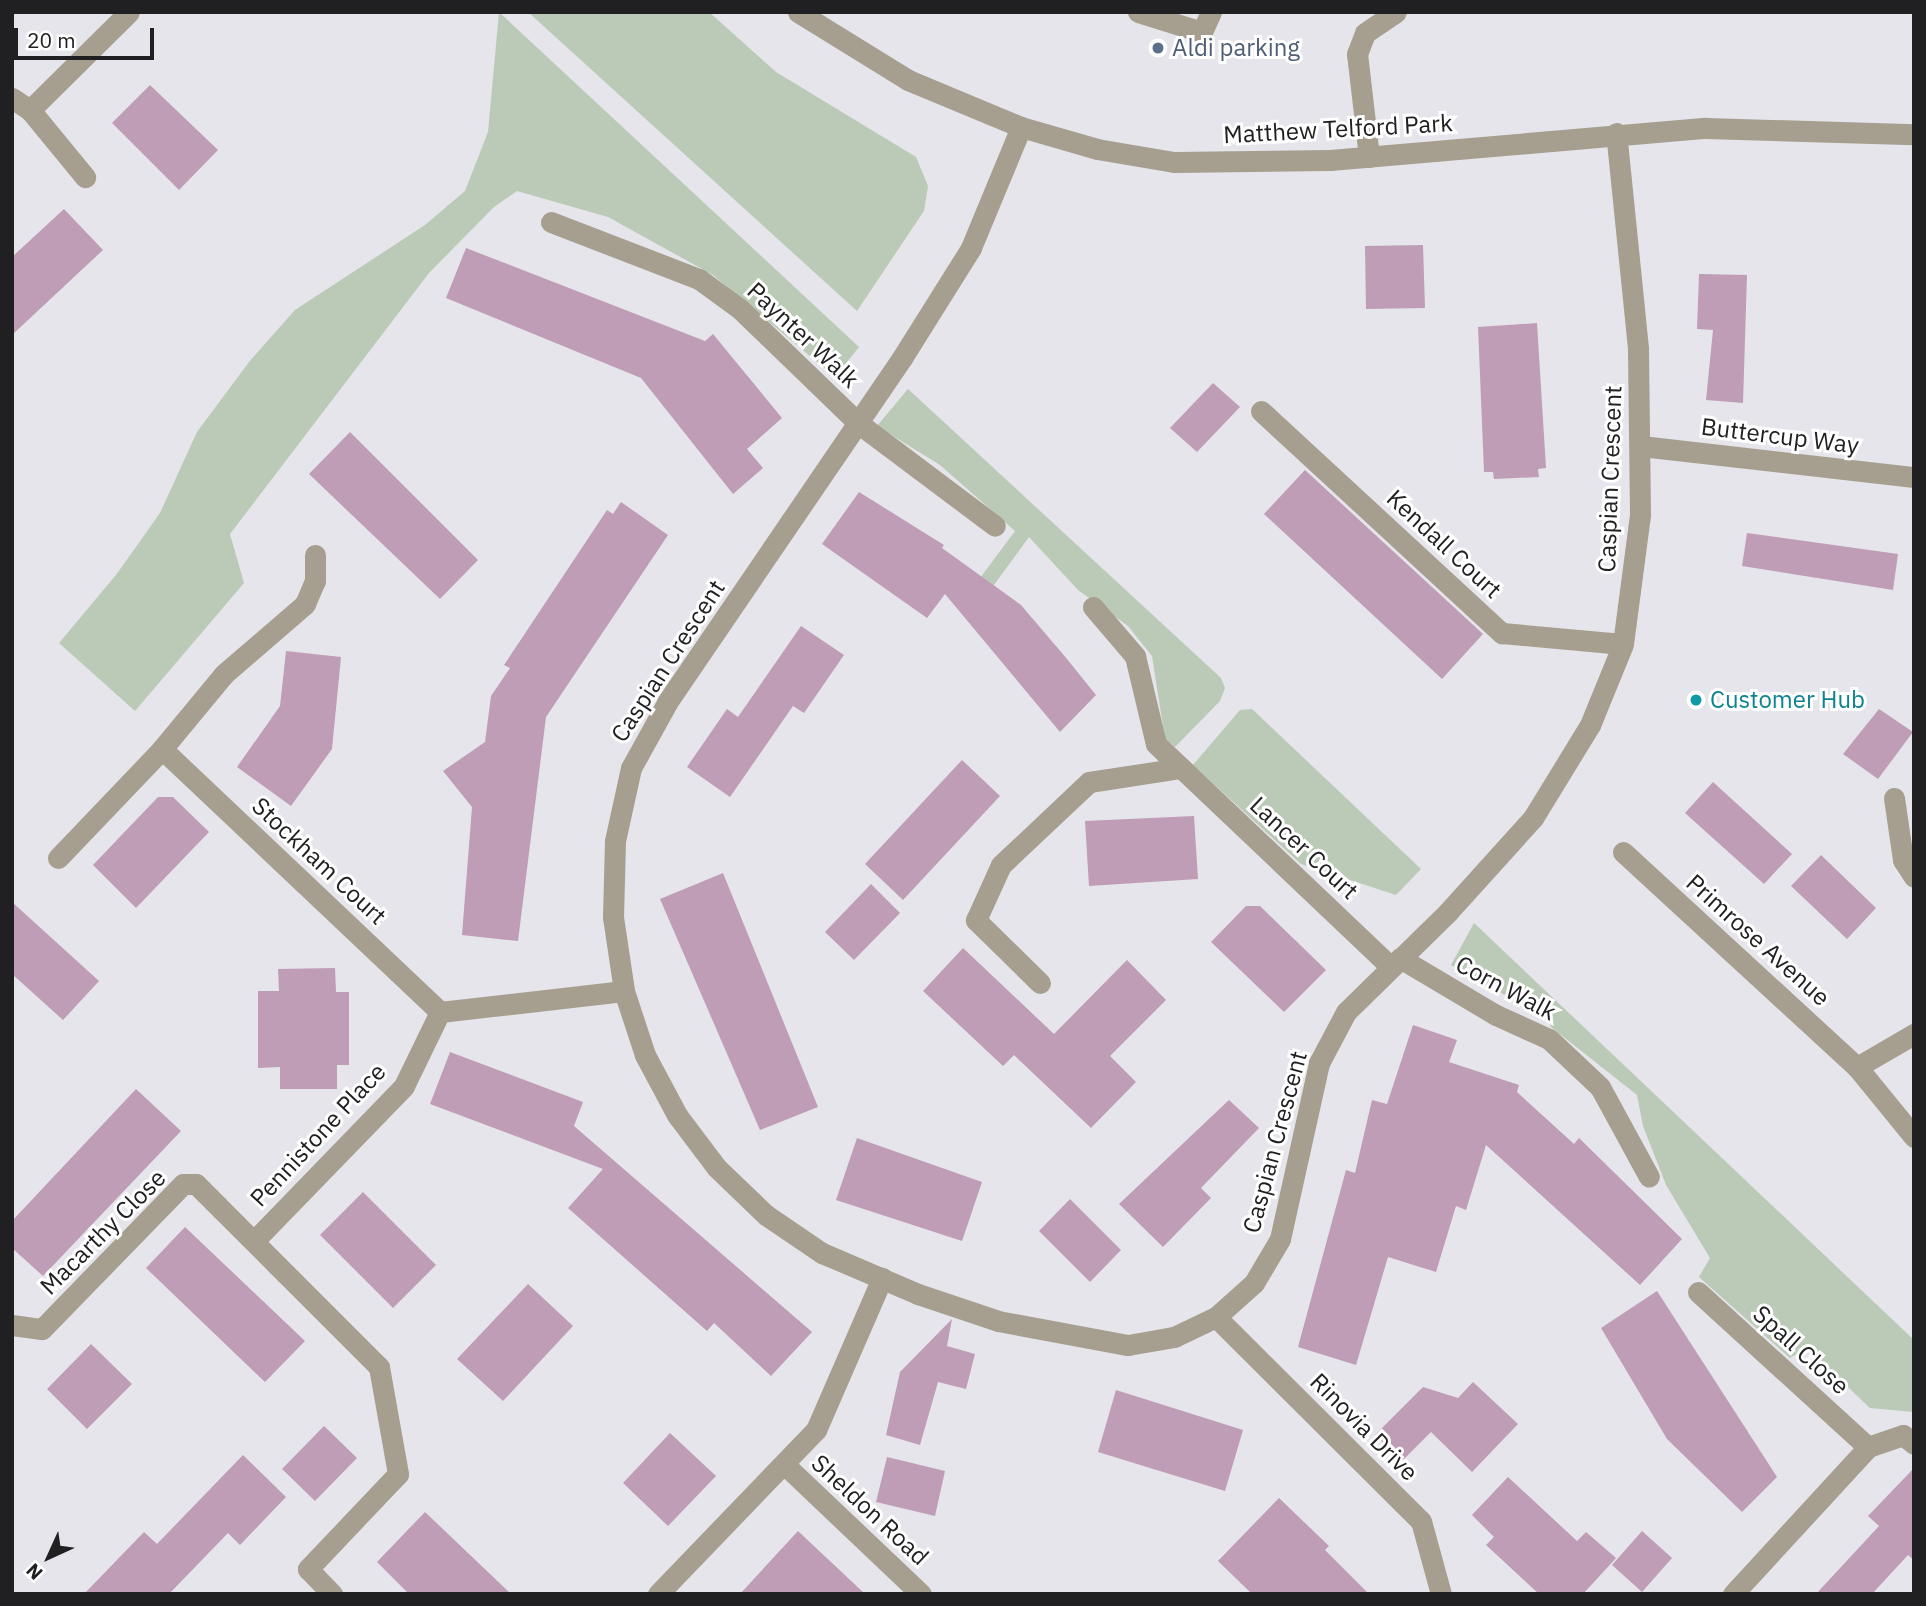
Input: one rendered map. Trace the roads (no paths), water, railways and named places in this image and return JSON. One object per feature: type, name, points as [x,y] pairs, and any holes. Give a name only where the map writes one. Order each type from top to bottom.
[{"type":"street","points":[[85,177],[21,104],[129,12]]},
{"type":"street","name":"Matthew Telford Park","points":[[798,12],[908,80],[1021,127],[1097,149],[1174,162],[1255,164],[1368,158],[1616,133],[1706,128],[1914,134]]},
{"type":"street","points":[[1138,12],[1202,32],[1211,12]]},
{"type":"street","points":[[1368,158],[1357,54],[1369,18],[1396,12]]},
{"type":"street","name":"Caspian Crescent","points":[[1021,127],[971,248],[858,424],[667,703],[631,768],[615,841],[613,916],[624,991],[645,1055],[677,1115],[718,1168],[766,1215],[822,1253],[998,1321],[1128,1345],[1174,1337],[1216,1317],[1254,1283],[1280,1239],[1319,1063],[1346,1012],[1533,818],[1590,725],[1623,644],[1640,514],[1641,446],[1638,348],[1616,133]]},
{"type":"street","name":"Paynter Walk","points":[[551,222],[699,279],[740,309],[858,424],[995,526]]},
{"type":"street","name":"Kendall Court","points":[[1261,411],[1502,634],[1623,644]]},
{"type":"street","name":"Buttercup Way","points":[[1641,446],[1914,478]]},
{"type":"street","points":[[58,858],[162,749],[224,674],[305,604],[315,582],[315,555]]},
{"type":"street","name":"Lancer Court","points":[[1093,607],[1135,656],[1156,744],[1395,963]]},
{"type":"street","name":"Stockham Court","points":[[162,749],[440,1012]]},
{"type":"street","points":[[1041,983],[976,920],[1001,865],[1089,782],[1181,768]]},
{"type":"street","points":[[1894,798],[1903,860],[1914,877]]},
{"type":"street","name":"Primrose Avenue","points":[[1623,852],[1857,1067],[1914,1138]]},
{"type":"street","name":"Corn Walk","points":[[1395,963],[1549,1039],[1601,1087],[1649,1177]]},
{"type":"street","points":[[440,1012],[624,991]]},
{"type":"street","name":"Pennistone Place","points":[[332,1594],[308,1569],[398,1474],[379,1367],[255,1240],[404,1086],[440,1012]]},
{"type":"street","points":[[1857,1067],[1914,1034]]},
{"type":"street","name":"Macarthy Close","points":[[12,1325],[42,1329],[183,1184],[196,1184],[255,1240]]},
{"type":"street","points":[[658,1594],[816,1430],[882,1278]]},
{"type":"street","name":"Spall Close","points":[[1698,1292],[1868,1447]]},
{"type":"street","name":"Rinovia Drive","points":[[1216,1317],[1421,1521],[1441,1594]]},
{"type":"street","points":[[1733,1594],[1868,1447],[1903,1435],[1914,1444]]},
{"type":"street","name":"Sheldon Road","points":[[784,1464],[920,1594]]},
{"type":"place","name":"Aldi parking","points":[[1158,48]]},
{"type":"place","name":"Customer Hub","points":[[1696,700]]}]
